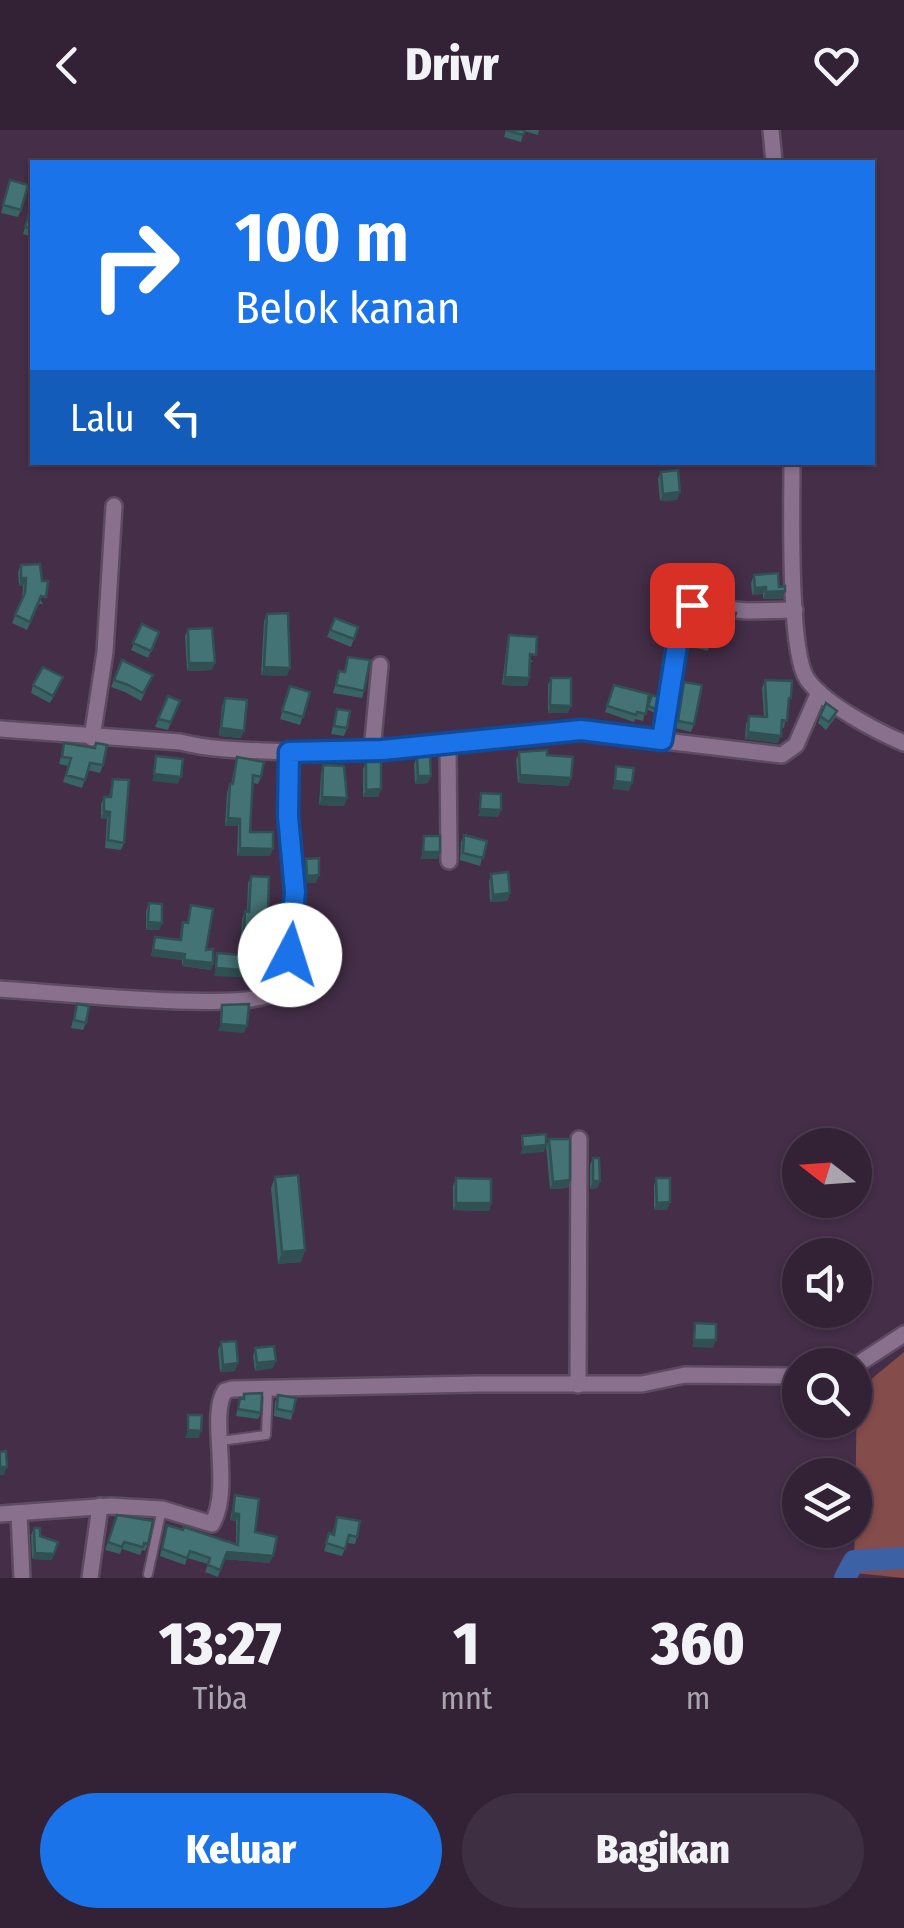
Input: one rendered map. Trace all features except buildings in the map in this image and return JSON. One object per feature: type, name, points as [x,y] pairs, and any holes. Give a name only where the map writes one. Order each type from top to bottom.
[{"type":"street","points":[[771,130],[774,160]]},
{"type":"street","points":[[792,465],[795,610],[804,674],[820,692],[904,743]]},
{"type":"street","points":[[92,738],[105,652],[114,506]]},
{"type":"street","points":[[662,740],[686,610],[692,605],[746,611],[795,610]]},
{"type":"street","points":[[380,665],[373,740],[382,750]]},
{"type":"street","points":[[0,729],[180,742],[243,752],[382,750],[581,730],[782,756],[796,744],[820,692]]},
{"type":"street","points":[[448,743],[450,861]]},
{"type":"street","points":[[0,988],[246,1002],[264,999],[274,992],[290,955],[295,892],[288,816],[289,752]]},
{"type":"street","points":[[578,1386],[579,1139]]},
{"type":"street","points":[[872,1355],[904,1334]]},
{"type":"street","points":[[0,1514],[100,1506],[162,1509],[212,1524],[216,1516],[222,1441],[218,1408],[225,1391],[478,1384],[578,1386],[642,1384],[686,1375],[782,1376]]},
{"type":"street","points":[[90,1578],[100,1506]]},
{"type":"street","points":[[19,1514],[22,1578]]},
{"type":"lane","points":[[222,1441],[266,1435],[268,1388]]},
{"type":"lane","points":[[148,1574],[162,1509]]},
{"type":"shaded area","points":[[904,1352],[904,1578],[854,1573],[854,1548],[872,1548],[872,1458],[856,1458],[856,1438],[872,1438],[872,1379]]},
{"type":"waterway","points":[[845,1578],[854,1561],[904,1558]]},
{"type":"route","points":[[290,955],[295,892],[288,816],[289,752],[382,750],[581,730],[662,740],[680,626],[692,605]]}]
